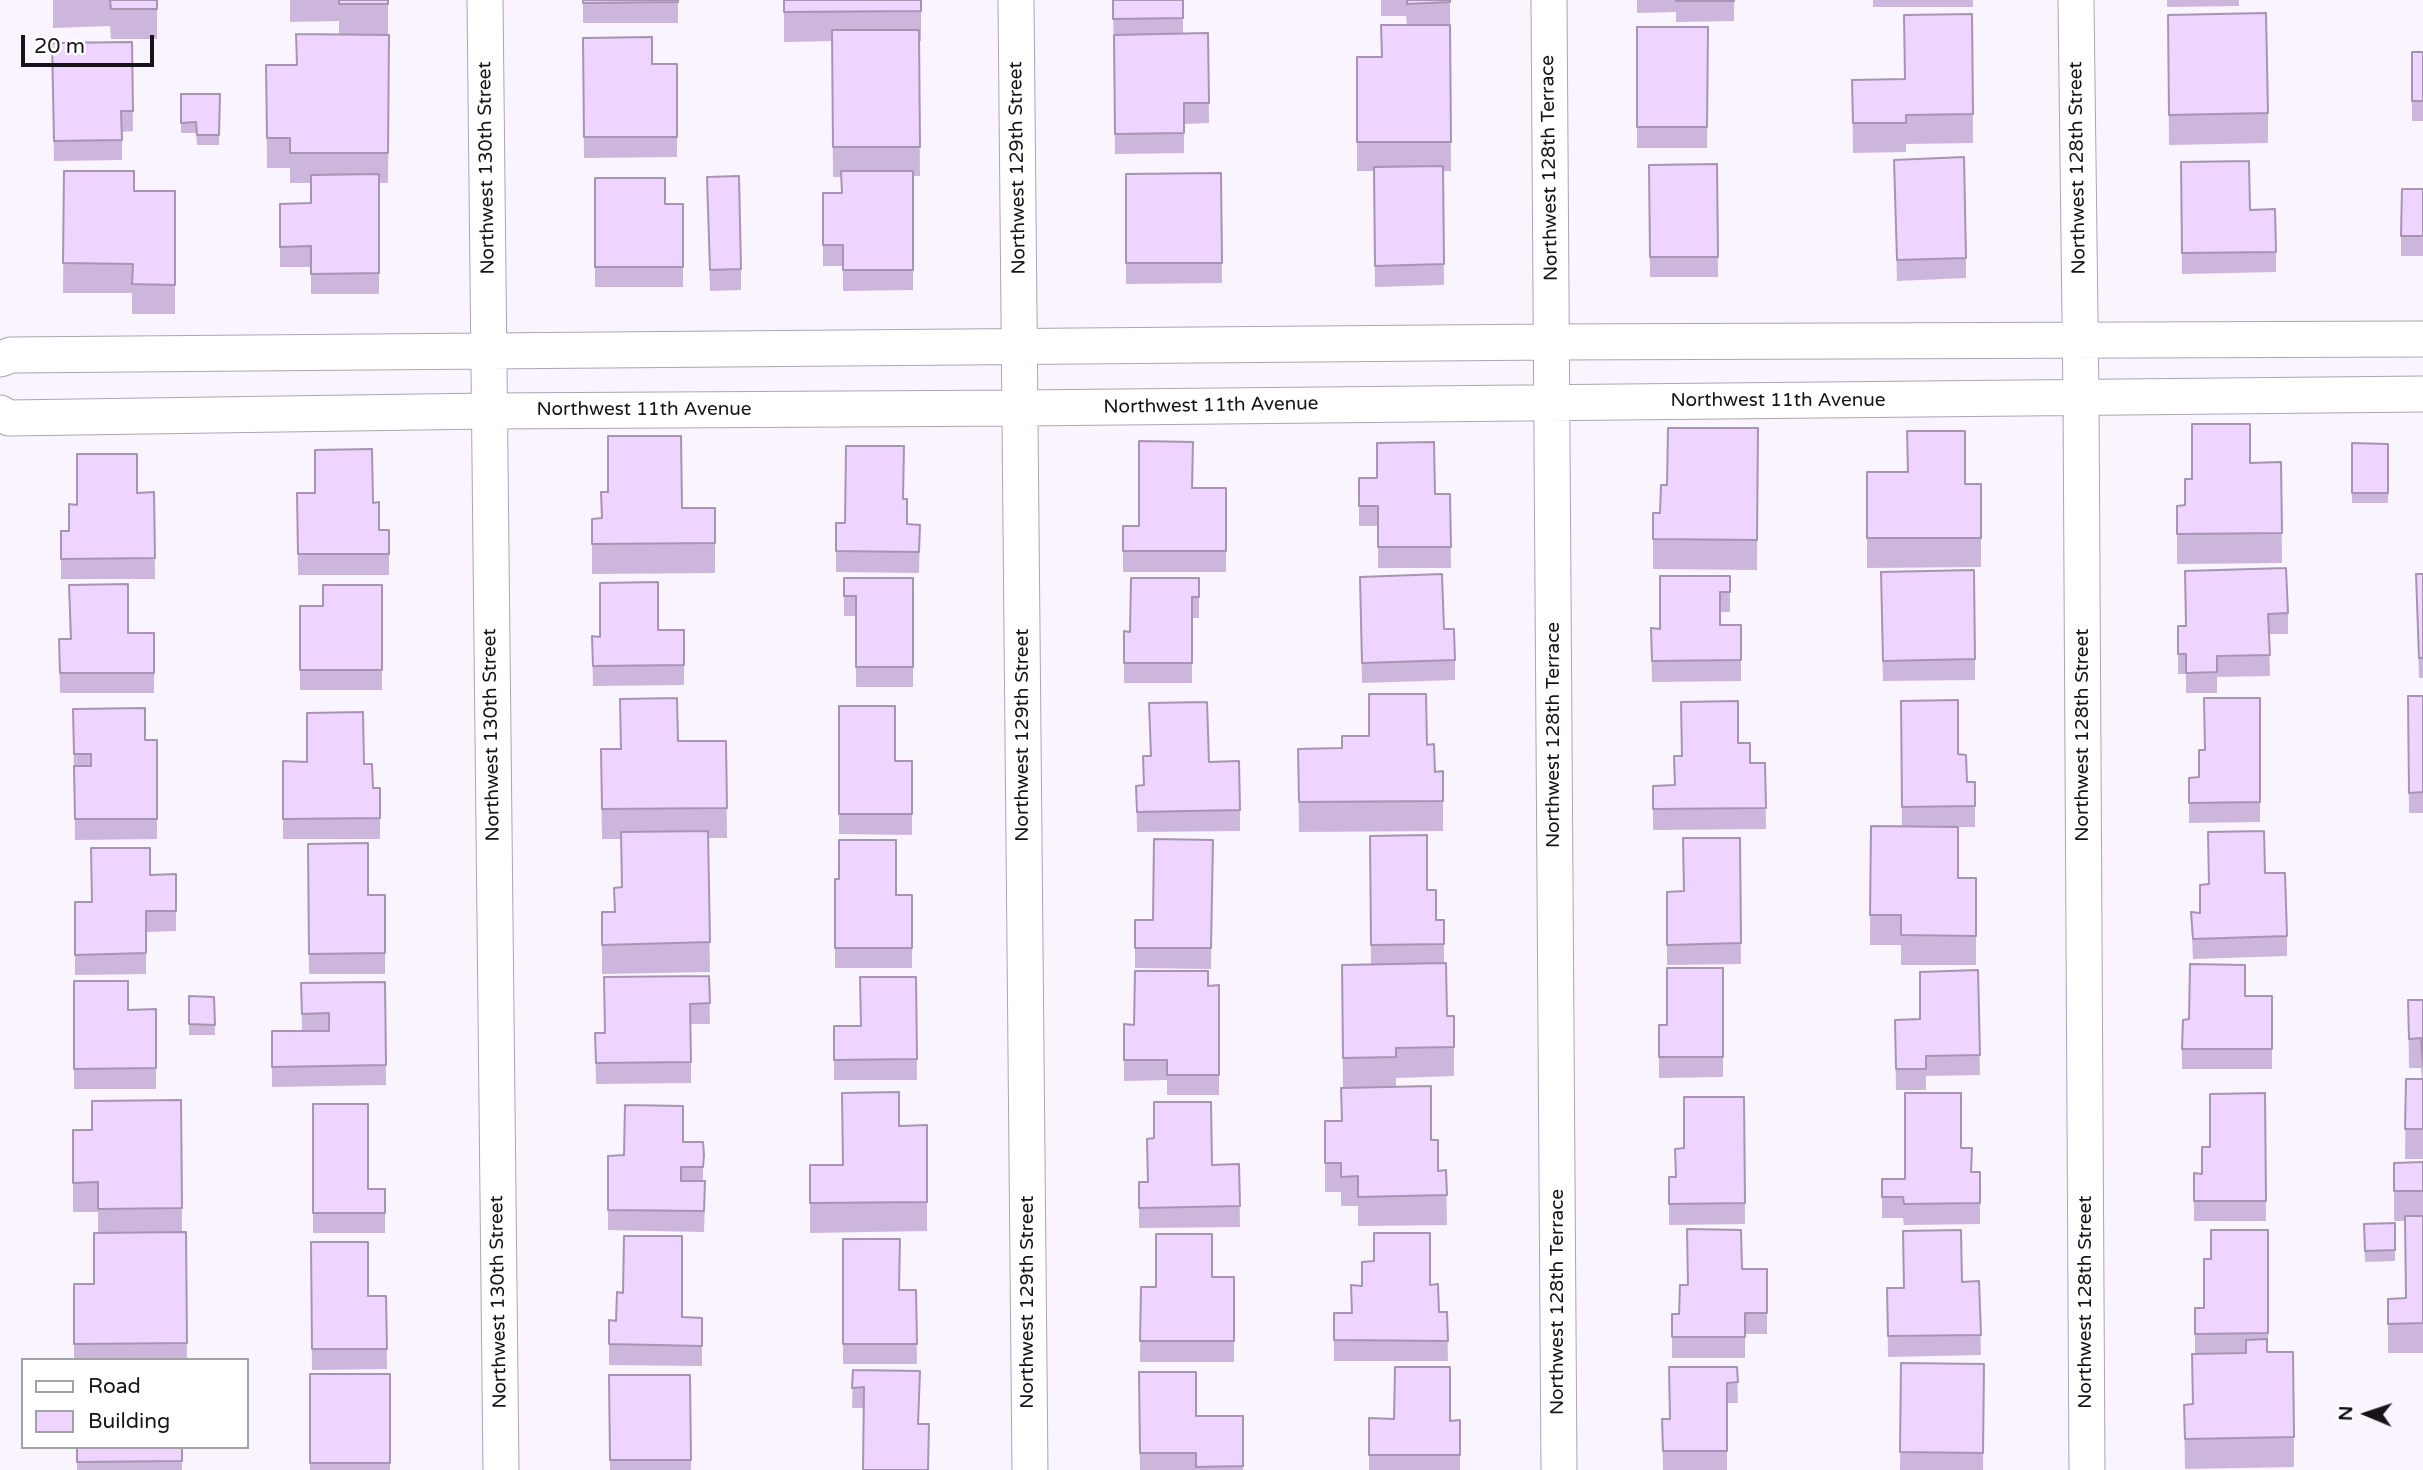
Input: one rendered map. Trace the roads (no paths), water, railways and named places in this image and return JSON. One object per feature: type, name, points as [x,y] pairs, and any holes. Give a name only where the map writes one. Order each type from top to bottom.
[{"type":"street","name":"Northwest 130th Street","points":[[485,0],[502,1470]]},
{"type":"street","name":"Northwest 129th Street","points":[[1016,0],[1030,1470]]},
{"type":"street","name":"Northwest 128th Terrace","points":[[1549,0],[1559,1470]]},
{"type":"street","name":"Northwest 128th Street","points":[[2076,0],[2087,1470]]},
{"type":"street","points":[[0,359],[11,355],[1020,346],[2423,339]]},
{"type":"street","name":"Northwest 11th Avenue","points":[[0,413],[9,418],[488,411],[2423,394]]}]
